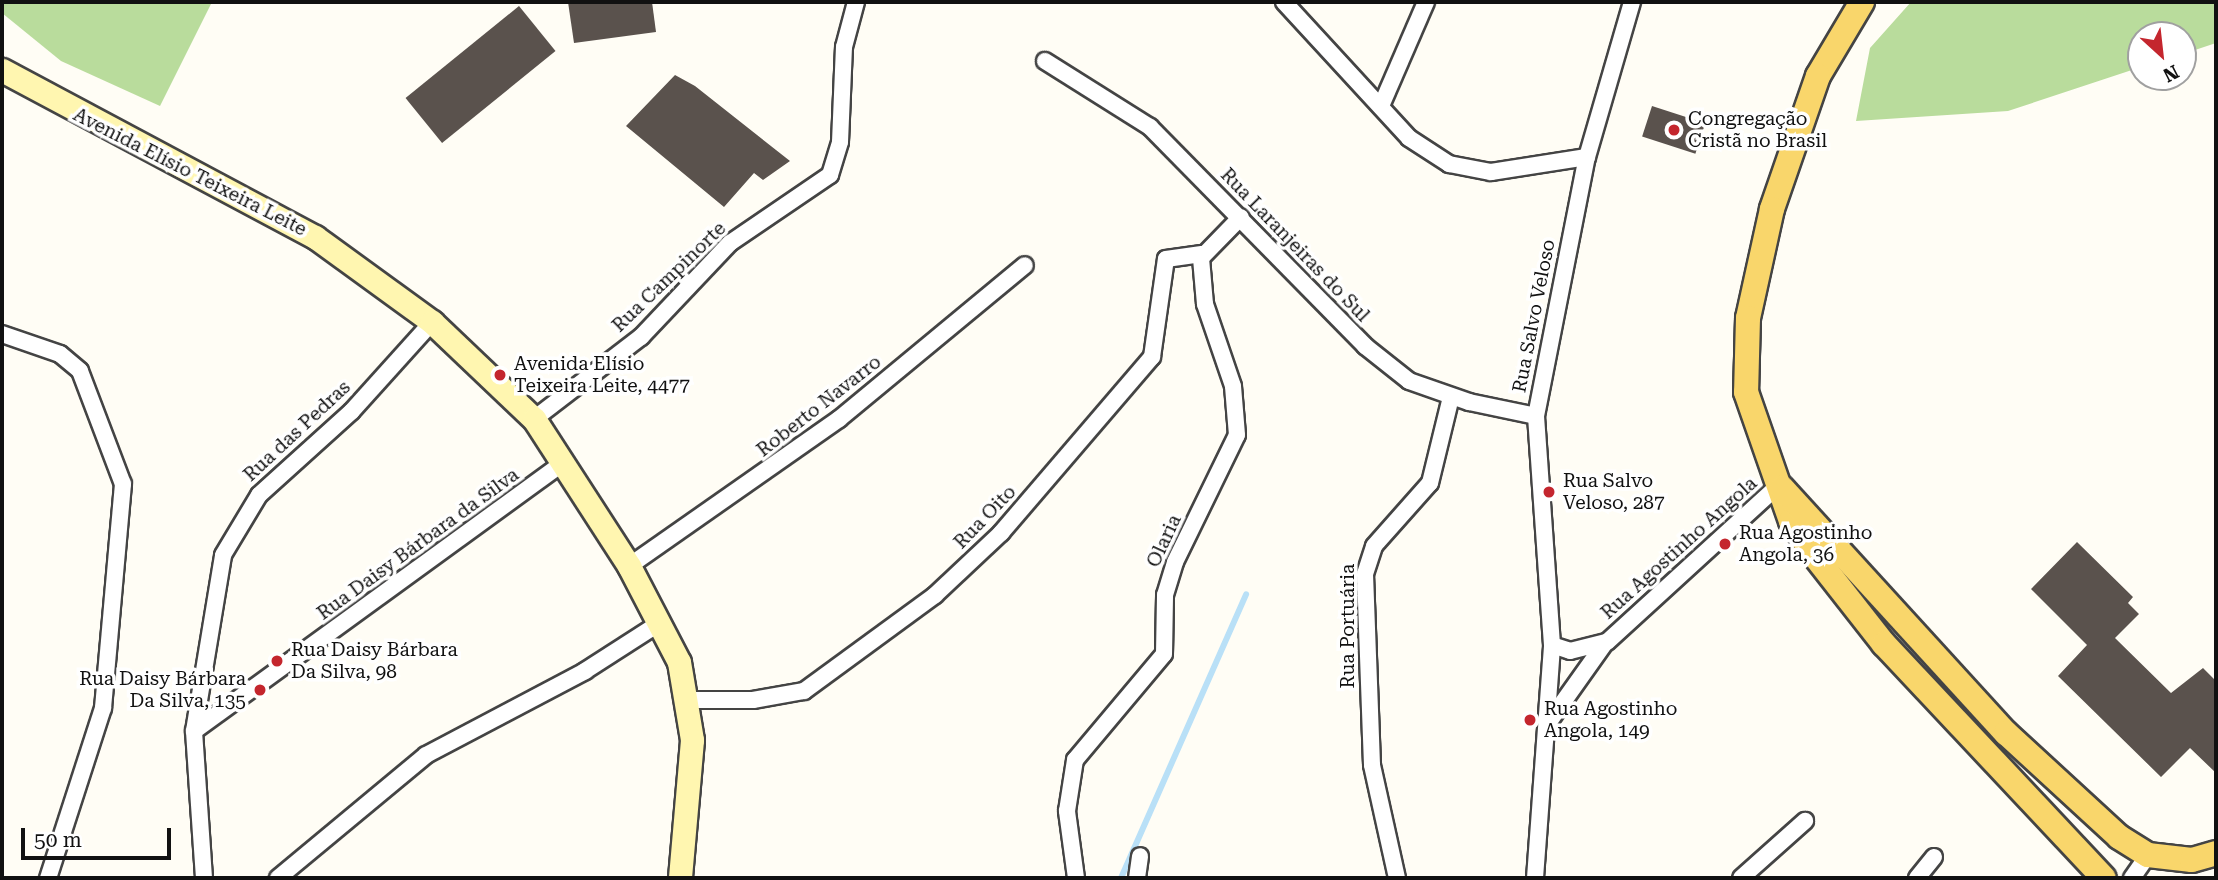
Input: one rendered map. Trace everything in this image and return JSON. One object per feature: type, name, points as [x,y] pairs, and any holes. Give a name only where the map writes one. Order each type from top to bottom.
[{"type":"main road","points":[[1862,2],[1818,76],[1772,209],[1748,318],[1746,392],[1791,521],[1884,645],[2104,878]]},
{"type":"main road","name":"Avenida Elísio Teixeira Leite","points":[[2,70],[315,237],[432,322],[534,419],[629,566],[661,622],[690,700],[680,878]]},
{"type":"main road","points":[[1780,485],[2015,742],[2099,820],[2148,855],[2192,860],[2216,853]]},
{"type":"main road","points":[[2195,878],[2216,863]]},
{"type":"street","name":"Rua Campinorte","points":[[534,419],[641,337],[730,243],[830,175],[840,142],[844,47],[856,2]]},
{"type":"street","points":[[1284,2],[1381,106],[1430,153],[1469,170],[1517,170],[1587,157]]},
{"type":"street","points":[[1381,106],[1426,2]]},
{"type":"street","name":"Rua Salvo Veloso","points":[[1552,645],[1536,415],[1587,157],[1632,2]]},
{"type":"street","name":"Rua Laranjeiras do Sul","points":[[1045,61],[1150,127],[1365,346],[1409,381],[1451,397],[1536,415]]},
{"type":"street","points":[[1202,254],[1241,217]]},
{"type":"street","name":"Rua Oito","points":[[690,700],[753,700],[804,691],[935,595],[1031,500],[1152,356],[1165,260],[1202,254]]},
{"type":"street","name":"Olaria","points":[[1076,878],[1067,823],[1075,760],[1164,654],[1168,582],[1237,435],[1233,386],[1205,304],[1202,254]]},
{"type":"street","name":"Roberto Navarro","points":[[629,566],[839,419],[1025,265]]},
{"type":"street","name":"Rua das Pedras","points":[[204,878],[194,731],[219,568],[237,526],[259,495],[352,411],[432,322]]},
{"type":"street","points":[[2,334],[60,354],[80,371],[123,484],[103,708],[48,878]]},
{"type":"street","name":"Rua Portuária","points":[[1397,878],[1371,765],[1365,574],[1374,546],[1430,484],[1451,397]]},
{"type":"street","name":"Rua Daisy Bárbara da Silva","points":[[194,731],[563,463]]},
{"type":"street","name":"Rua Agostinho Angola","points":[[1549,722],[1607,642],[1780,485]]},
{"type":"street","points":[[278,878],[426,755],[585,671],[661,622]]},
{"type":"street","name":"Rua Agostinho Angola","points":[[1552,645],[1570,651],[1607,642]]},
{"type":"street","points":[[1533,876],[1549,722],[1552,645]]},
{"type":"street","points":[[1741,878],[1805,821]]},
{"type":"street","points":[[2133,878],[2148,855]]},
{"type":"street","points":[[1137,878],[1140,856]]},
{"type":"street","points":[[1917,878],[1934,857]]},
{"type":"green space","points":[[2,2],[212,2],[160,106],[61,61],[2,13]]},
{"type":"green space","points":[[1911,2],[2216,2],[2216,43],[2197,49],[2197,21],[2127,21],[2127,72],[2008,111],[1856,121],[1870,48]]},
{"type":"building","points":[[568,2],[652,2],[656,32],[574,43]]},
{"type":"building","points":[[519,6],[556,51],[442,143],[406,98]]},
{"type":"building","points":[[675,75],[695,86],[790,161],[763,180],[754,173],[724,207],[626,126]]},
{"type":"building","name":"Congregação Cristã no Brasil","points":[[1652,106],[1705,123],[1695,154],[1642,136]]},
{"type":"building","points":[[2077,542],[2133,597],[2128,603],[2139,614],[2115,638],[2171,693],[2203,668],[2216,681],[2216,773],[2190,748],[2161,777],[2058,676],[2087,645],[2031,589]]},
{"type":"waterway","points":[[1121,878],[1246,594]]},
{"type":"place","name":"Congregação Cristã no Brasil","points":[[1674,130]]},
{"type":"place","name":"Avenida Elísio Teixeira Leite, 4477","points":[[500,375]]},
{"type":"place","name":"Rua Salvo Veloso, 287","points":[[1549,492]]},
{"type":"place","name":"Rua Agostinho Angola, 36","points":[[1725,544]]},
{"type":"place","name":"Rua Daisy Bárbara Da Silva, 98","points":[[277,661]]},
{"type":"place","name":"Rua Daisy Bárbara Da Silva, 135","points":[[260,690]]},
{"type":"place","name":"Rua Agostinho Angola, 149","points":[[1530,720]]}]
